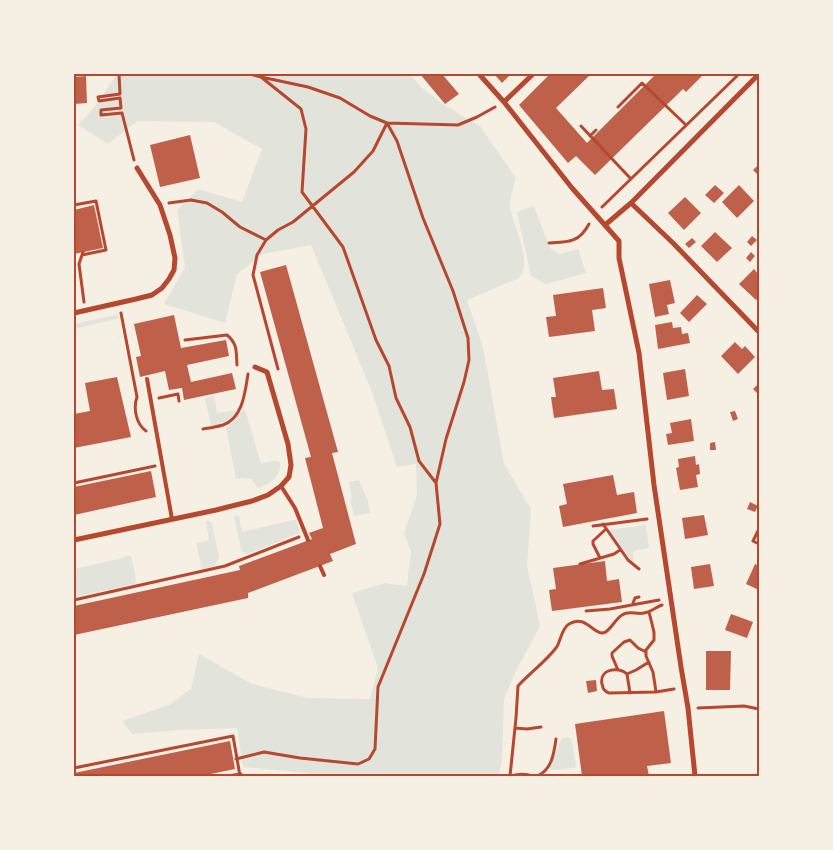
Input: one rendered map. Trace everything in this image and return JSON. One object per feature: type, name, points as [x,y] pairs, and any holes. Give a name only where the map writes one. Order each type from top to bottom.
[{"type":"street","points":[[479,74],[504,102],[572,188],[619,241],[619,258],[640,353],[654,485],[688,708],[695,776]]},
{"type":"street","points":[[504,102],[533,74]]},
{"type":"street","points":[[606,225],[631,203],[759,74]]},
{"type":"street","points":[[74,313],[152,295],[162,288],[174,270],[175,258],[160,204],[137,168]]},
{"type":"street","points":[[631,203],[673,243],[759,332]]},
{"type":"street","points":[[74,540],[252,501],[268,495],[281,486],[289,477],[291,465],[288,444],[267,372],[255,366]]},
{"type":"lane","points":[[147,379],[172,519]]},
{"type":"lane","points":[[281,486],[294,508],[308,540]]},
{"type":"lane","points":[[320,566],[324,576]]},
{"type":"path","points":[[74,75],[85,74]]},
{"type":"path","points":[[119,74],[120,94],[98,97],[99,101],[120,98],[121,108],[101,110],[101,115],[122,113],[137,168]]},
{"type":"path","points":[[250,74],[308,87],[340,98],[370,116],[387,123],[458,125],[504,102]]},
{"type":"path","points":[[601,208],[739,74]]},
{"type":"path","points":[[261,77],[301,109],[306,129],[302,192],[343,247],[376,340],[390,366],[396,398],[410,427],[419,461],[436,483]]},
{"type":"path","points":[[618,108],[642,84],[686,125]]},
{"type":"path","points":[[160,204],[191,200],[207,203],[222,212],[240,227],[266,240],[278,230],[293,222],[354,172],[373,151],[387,123]]},
{"type":"path","points":[[236,758],[264,752],[347,764],[358,764],[368,759],[375,750],[378,687],[424,574],[440,524],[436,483],[446,439],[469,360],[468,338],[453,291],[423,218],[397,141],[387,123]]},
{"type":"path","points":[[580,126],[631,179]]},
{"type":"path","points":[[590,136],[596,130]]},
{"type":"path","points":[[74,205],[96,202],[106,250],[82,254],[79,264],[86,310]]},
{"type":"path","points":[[549,243],[564,243],[577,239],[589,224]]},
{"type":"path","points":[[119,303],[124,338],[137,397],[135,403],[136,414],[141,428],[158,438]]},
{"type":"path","points":[[184,340],[227,335],[233,340],[237,364]]},
{"type":"path","points":[[203,429],[223,425],[236,415],[241,407],[248,373]]},
{"type":"path","points":[[178,394],[180,402]]},
{"type":"path","points":[[74,483],[163,464]]},
{"type":"path","points":[[592,526],[647,519]]},
{"type":"path","points":[[603,524],[620,550],[639,569]]},
{"type":"path","points":[[600,558],[593,541],[606,529]]},
{"type":"path","points":[[759,529],[753,541],[759,544]]},
{"type":"path","points":[[74,600],[225,566],[290,540]]},
{"type":"path","points":[[580,564],[614,554],[620,550]]},
{"type":"path","points":[[632,604],[639,597]]},
{"type":"path","points":[[586,611],[610,609],[660,600]]},
{"type":"path","points":[[532,776],[522,774],[510,776],[518,686],[551,654],[569,624],[577,622],[589,624],[598,632],[604,633],[625,613],[640,614],[649,612],[662,605]]},
{"type":"path","points":[[649,612],[654,640],[646,650],[646,656],[653,672],[656,692]]},
{"type":"path","points":[[618,670],[612,653],[624,642],[630,640],[638,648],[646,652]]},
{"type":"path","points":[[627,674],[649,662]]},
{"type":"path","points":[[630,693],[627,674],[624,671],[609,670],[601,676],[603,688],[609,693],[630,693],[656,692],[674,690]]},
{"type":"path","points":[[704,707],[744,706],[759,709]]},
{"type":"path","points":[[515,728],[541,727]]},
{"type":"path","points":[[74,768],[232,736],[240,775],[227,776]]},
{"type":"path","points":[[537,776],[550,765],[556,739]]},
{"type":"shaded area","points":[[117,74],[410,74],[421,87],[444,105],[480,126],[516,178],[510,206],[523,252],[523,270],[519,278],[467,300],[483,347],[504,464],[531,509],[527,565],[540,626],[514,675],[504,700],[502,761],[498,776],[337,776],[243,767],[237,728],[132,734],[122,721],[169,705],[191,689],[199,654],[252,684],[308,698],[370,699],[378,668],[352,593],[385,583],[407,586],[411,552],[404,533],[417,495],[416,464],[397,467],[372,392],[311,245],[263,254],[237,274],[225,323],[164,304],[185,267],[177,210],[198,189],[242,202],[262,149],[214,122],[137,121],[108,144],[78,125],[96,105]]},
{"type":"shaded area","points":[[534,206],[550,248],[559,254],[578,249],[586,273],[546,284],[531,276],[517,212]]},
{"type":"shaded area","points":[[116,315],[119,318],[74,329],[74,324]]},
{"type":"shaded area","points":[[214,396],[217,413],[236,410],[232,417],[226,421],[211,426],[205,398]]},
{"type":"shaded area","points":[[243,409],[246,412],[261,464],[272,461],[280,463],[280,468],[274,480],[258,488],[251,479],[236,479],[226,428]]},
{"type":"shaded area","points":[[359,480],[368,501],[370,513],[354,516],[349,482]]},
{"type":"shaded area","points":[[239,516],[242,532],[296,520],[300,533],[247,554],[241,548],[234,517]]},
{"type":"shaded area","points":[[206,521],[212,523],[219,558],[214,566],[202,569],[196,543],[209,540]]},
{"type":"shaded area","points":[[646,525],[649,548],[633,551],[634,561],[630,560],[608,530]]},
{"type":"shaded area","points":[[127,555],[131,556],[136,579],[135,584],[74,597],[74,569],[123,558]]},
{"type":"shaded area","points":[[562,738],[571,738],[575,768],[551,770],[550,768]]},
{"type":"building","points":[[420,74],[442,74],[459,94],[445,104]]},
{"type":"building","points":[[494,74],[511,74],[502,83]]},
{"type":"building","points":[[550,74],[591,74],[556,108],[587,143],[656,74],[704,74],[686,92],[683,89],[595,175],[576,156],[568,163],[519,105]]},
{"type":"building","points":[[86,76],[87,103],[74,104],[74,77]]},
{"type":"building","points":[[190,135],[200,178],[160,187],[150,145]]},
{"type":"building","points":[[759,164],[759,176],[753,170]]},
{"type":"building","points":[[715,185],[724,193],[714,203],[705,195]]},
{"type":"building","points":[[739,185],[754,201],[737,218],[722,202]]},
{"type":"building","points":[[685,197],[701,213],[684,230],[668,213]]},
{"type":"building","points":[[94,205],[103,248],[74,254],[74,210]]},
{"type":"building","points":[[715,232],[732,248],[717,262],[701,246]]},
{"type":"building","points":[[752,236],[757,240],[751,246],[747,242]]},
{"type":"building","points":[[692,238],[696,242],[689,248],[685,244]]},
{"type":"building","points":[[751,252],[755,256],[750,262],[746,258]]},
{"type":"building","points":[[286,265],[338,452],[332,453],[356,544],[330,554],[333,561],[248,593],[248,598],[74,635],[74,606],[240,570],[239,566],[312,539],[309,533],[323,528],[305,458],[311,457],[260,272]]},
{"type":"building","points":[[754,269],[759,275],[759,297],[756,300],[739,284]]},
{"type":"building","points":[[670,280],[675,303],[667,305],[669,314],[655,317],[649,284]]},
{"type":"building","points":[[603,288],[606,308],[592,310],[595,331],[549,337],[546,317],[556,316],[553,295]]},
{"type":"building","points":[[697,295],[707,304],[689,322],[680,313]]},
{"type":"building","points":[[174,315],[181,348],[226,340],[229,356],[187,365],[191,382],[232,373],[236,389],[184,400],[182,388],[169,390],[165,371],[140,377],[136,357],[141,356],[134,324]]},
{"type":"building","points":[[672,322],[673,328],[681,327],[682,334],[688,333],[690,343],[658,349],[655,325]]},
{"type":"building","points":[[735,342],[742,349],[745,346],[755,357],[738,374],[721,356]]},
{"type":"building","points":[[685,369],[689,396],[667,400],[663,373]]},
{"type":"building","points":[[599,371],[602,390],[614,389],[617,409],[554,418],[551,397],[556,397],[553,378]]},
{"type":"building","points":[[117,377],[131,437],[74,448],[74,414],[90,411],[85,383]]},
{"type":"building","points":[[759,383],[759,395],[753,389]]},
{"type":"building","points":[[735,411],[738,419],[733,421],[730,412]]},
{"type":"building","points":[[691,419],[694,441],[668,445],[666,434],[672,433],[670,423]]},
{"type":"building","points":[[715,442],[716,450],[710,450],[710,443]]},
{"type":"building","points":[[695,456],[696,465],[699,464],[700,474],[696,475],[698,487],[680,490],[676,468],[679,467],[678,459]]},
{"type":"building","points":[[151,471],[156,497],[74,515],[74,487]]},
{"type":"building","points":[[613,475],[617,495],[634,492],[637,513],[563,527],[559,506],[567,504],[563,484]]},
{"type":"building","points":[[750,502],[758,506],[755,512],[747,509]]},
{"type":"building","points":[[704,515],[708,535],[685,539],[682,518]]},
{"type":"building","points":[[605,561],[607,581],[619,579],[622,602],[552,611],[549,590],[556,589],[553,568]]},
{"type":"building","points":[[710,564],[714,586],[694,589],[691,567]]},
{"type":"building","points":[[755,564],[759,566],[759,590],[746,584]]},
{"type":"building","points":[[731,614],[753,622],[747,638],[725,630]]},
{"type":"building","points":[[706,651],[731,651],[730,690],[706,690]]},
{"type":"building","points":[[596,680],[597,691],[588,693],[586,681]]},
{"type":"building","points":[[664,711],[671,763],[647,766],[649,776],[582,776],[575,724]]},
{"type":"building","points":[[230,741],[235,769],[201,776],[74,776],[74,773]]}]
